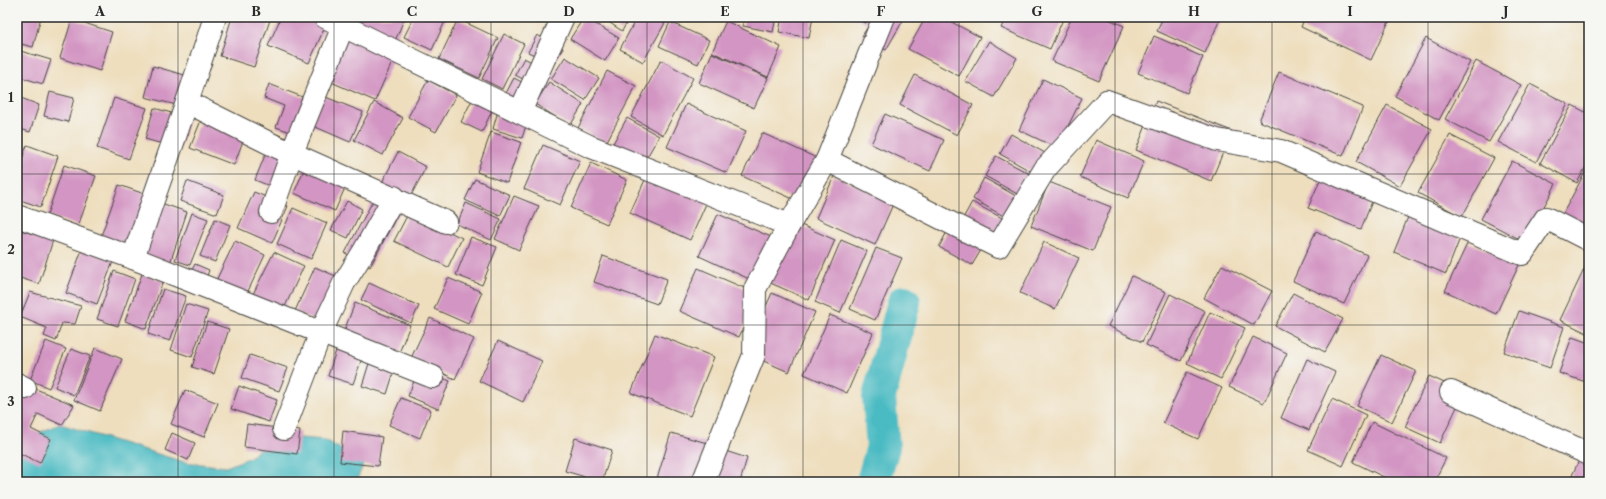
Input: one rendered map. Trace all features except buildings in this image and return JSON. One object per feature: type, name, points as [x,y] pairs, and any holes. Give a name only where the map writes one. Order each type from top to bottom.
[{"type":"street","points":[[133,258],[215,17]]},
{"type":"street","points":[[520,112],[563,17]]},
{"type":"street","points":[[703,482],[754,355],[755,289],[789,225],[827,160],[884,17]]},
{"type":"street","points":[[271,212],[292,153],[334,21],[589,146],[789,225]]},
{"type":"street","points":[[187,102],[292,153],[446,222]]},
{"type":"street","points":[[827,160],[998,247],[1045,169],[1108,102],[1216,140],[1281,151],[1522,254],[1546,218],[1589,240]]},
{"type":"street","points":[[284,429],[321,332],[344,283],[394,198]]},
{"type":"street","points":[[17,216],[133,258],[433,377]]},
{"type":"street","points":[[1451,392],[1589,454]]},
{"type":"water","points":[[60,424],[184,462],[226,467],[249,458],[275,436],[325,440],[364,463],[356,482],[17,482],[17,442]]},
{"type":"waterway","points":[[873,482],[883,447],[879,397],[904,302]]}]
